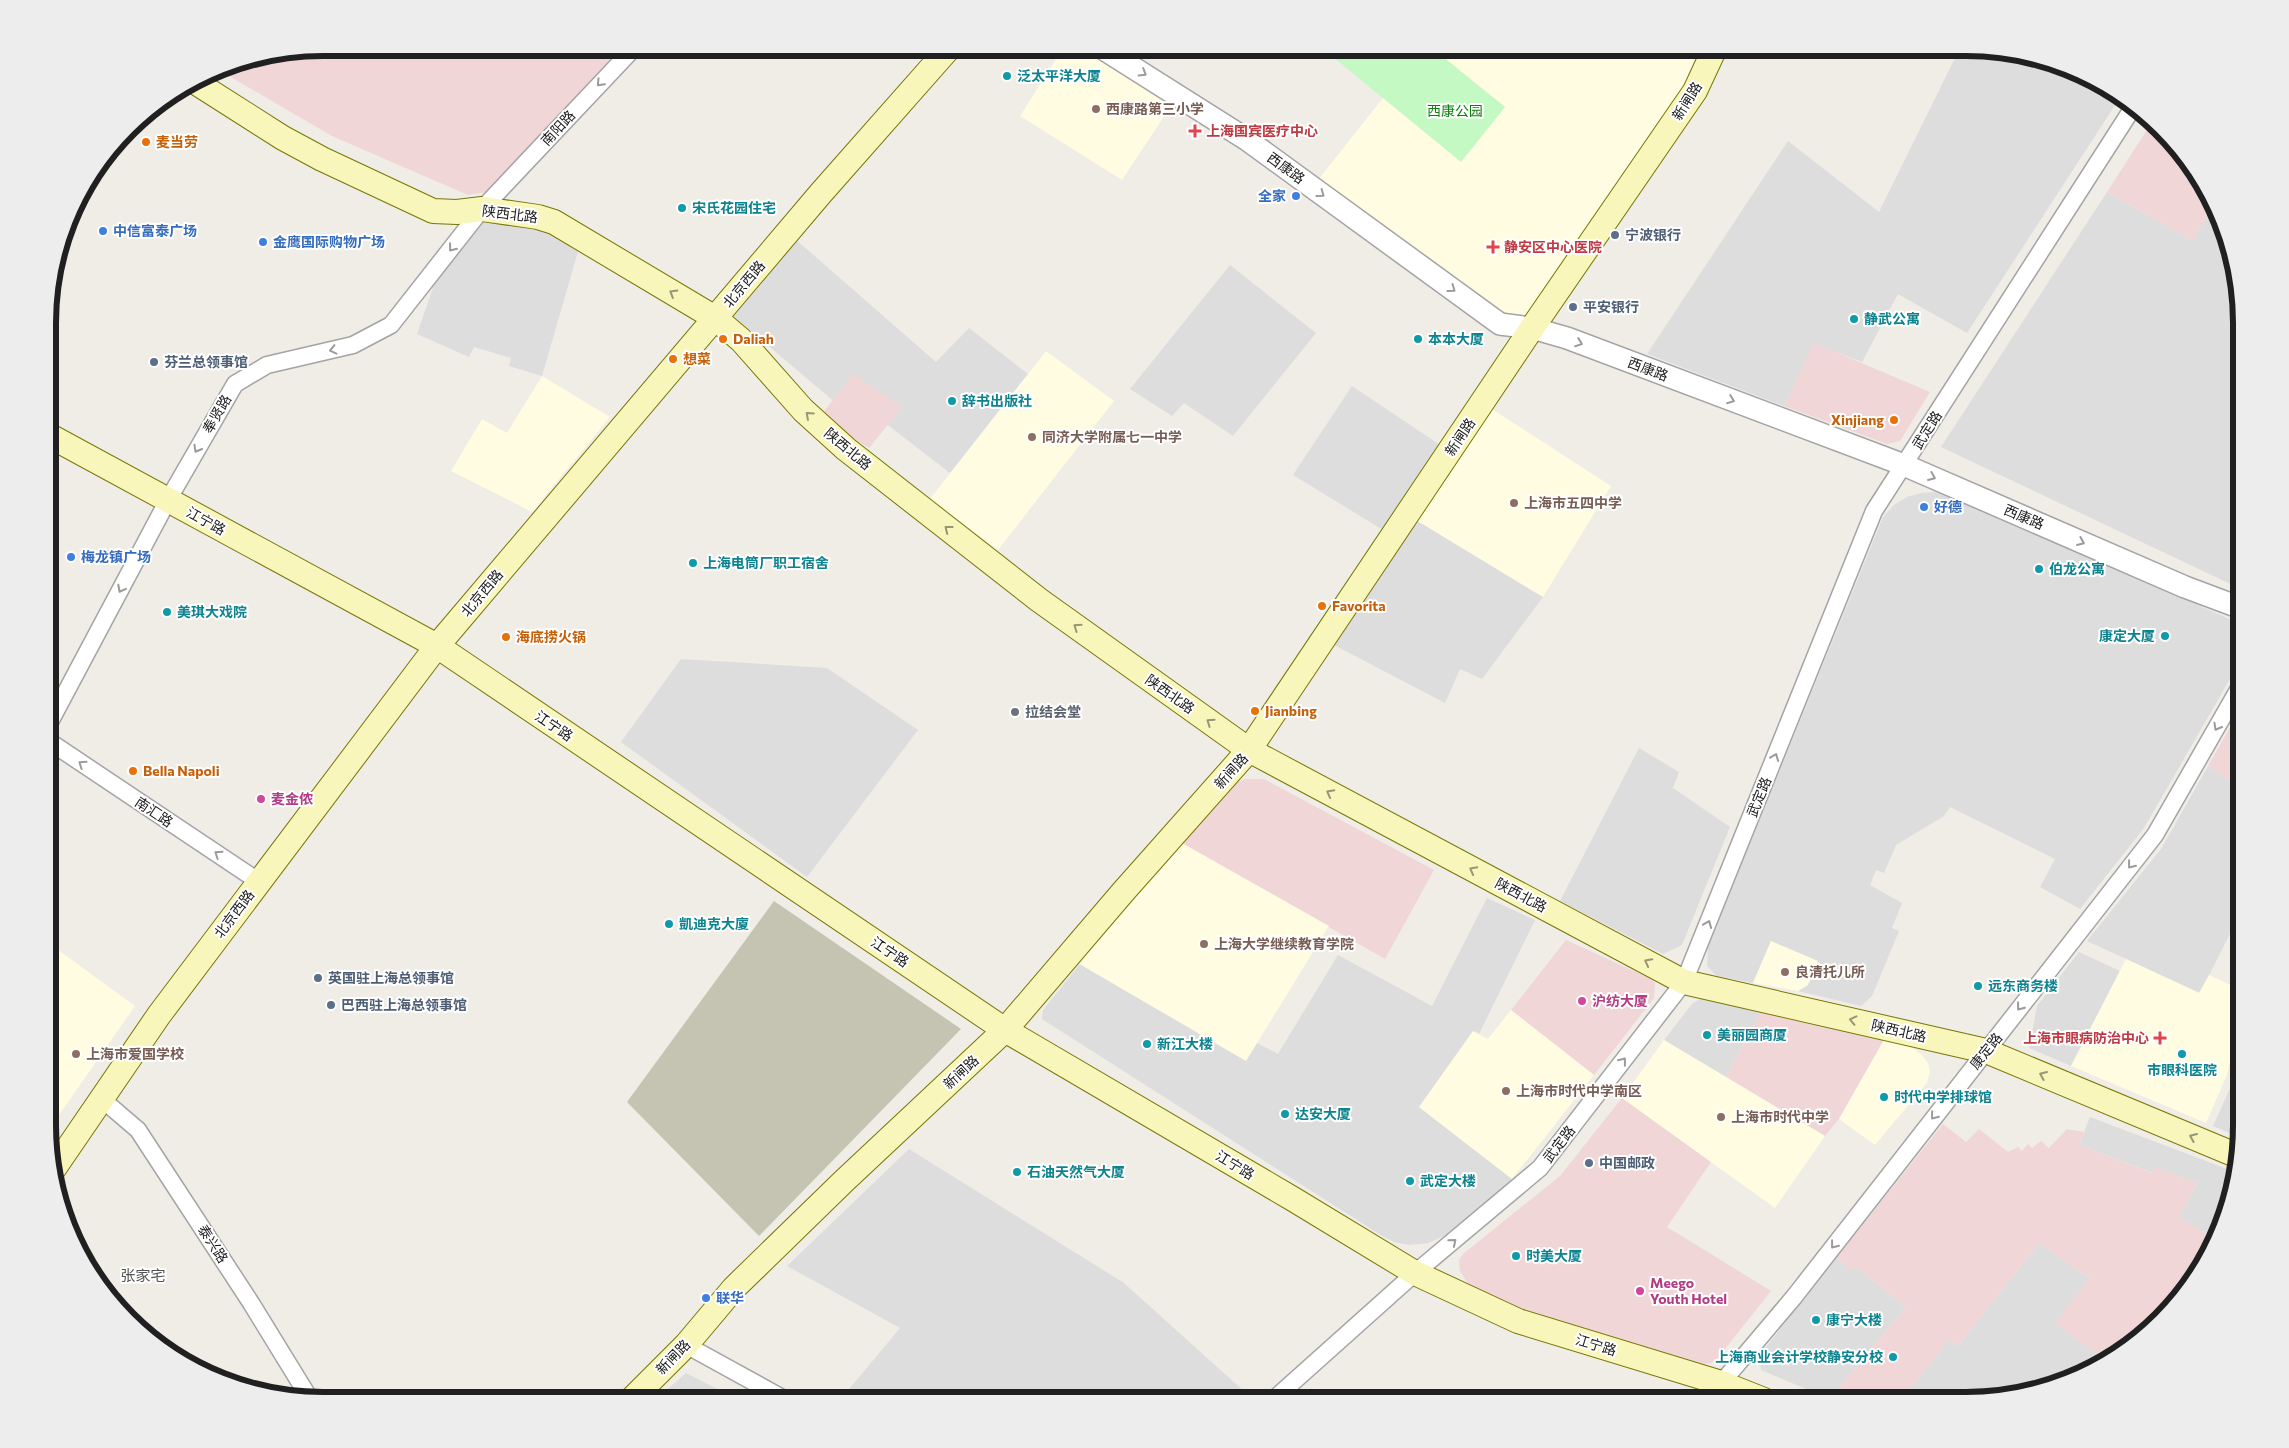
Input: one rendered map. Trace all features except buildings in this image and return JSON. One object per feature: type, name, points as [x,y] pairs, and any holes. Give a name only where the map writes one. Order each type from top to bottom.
[{"type":"main road","name":"北京西路","points":[[59,1161],[103,1100],[159,1015],[258,881],[437,646],[715,318],[942,56]]},
{"type":"main road","name":"新闸路","points":[[639,1392],[686,1345],[734,1288],[845,1180],[1005,1030],[1122,892],[1249,750],[1532,328],[1695,91],[1711,56]]},
{"type":"main road","name":"陕西北路","points":[[201,86],[283,138],[322,159],[433,211],[457,212],[482,209],[538,217],[554,222],[715,318],[741,340],[803,410],[846,449],[1038,600],[1249,750],[1684,982],[1986,1051],[2231,1153]]},
{"type":"main road","name":"江宁路","points":[[56,439],[437,646],[1005,1030],[1285,1194],[1415,1273],[1518,1321],[1714,1392]]},
{"type":"street","name":"南阳路","points":[[482,209],[626,56]]},
{"type":"street","name":"西康路","points":[[1115,56],[1246,139],[1500,324],[1532,328],[1566,338],[1904,466],[2185,587],[2233,605]]},
{"type":"street","name":"武定路","points":[[1282,1392],[1415,1273],[1540,1168],[1684,982],[1874,511],[2130,113]]},
{"type":"street","name":"奉贤路","points":[[56,711],[168,500],[235,384],[267,365],[353,345],[391,325],[482,209]]},
{"type":"street","name":"康定路","points":[[1714,1392],[1794,1297],[2155,835],[2233,699]]},
{"type":"street","name":"南汇路","points":[[56,746],[258,881]]},
{"type":"street","name":"泰兴路","points":[[103,1100],[138,1130],[252,1303],[305,1391]]},
{"type":"street","points":[[686,1345],[771,1392]]},
{"type":"shaded area","points":[[323,56],[614,56],[488,192],[468,195],[332,136],[227,75],[271,61]]},
{"type":"shaded area","name":"西康路第三小学","points":[[1058,56],[1097,56],[1173,103],[1122,180],[1020,116]]},
{"type":"shaded area","name":"静安区中心医院","points":[[1442,56],[1696,56],[1683,87],[1530,315],[1502,315],[1318,180],[1383,98],[1461,161],[1505,107]]},
{"type":"shaded area","points":[[1956,56],[2001,59],[2035,65],[2084,84],[2117,103],[1967,333],[1898,294],[1862,362],[1814,344],[1784,406],[1647,354],[1788,141],[1879,212]]},
{"type":"shaded area","points":[[2148,128],[2188,175],[2209,213],[2193,241],[2107,192]]},
{"type":"shaded area","points":[[2107,192],[2193,241],[2209,213],[2224,254],[2232,306],[2233,585],[1941,447]]},
{"type":"shaded area","points":[[484,221],[534,225],[579,248],[542,376],[509,366],[511,358],[474,347],[469,357],[417,334],[435,282]]},
{"type":"shaded area","points":[[794,238],[936,362],[969,328],[1028,374],[950,473],[858,402],[844,410],[730,313]]},
{"type":"shaded area","points":[[1230,265],[1316,333],[1233,436],[1184,403],[1172,416],[1130,389]]},
{"type":"shaded area","points":[[1814,343],[1930,392],[1900,441],[1887,444],[1784,406]]},
{"type":"shaded area","name":"同济大学附属七一中学","points":[[1046,351],[1114,401],[998,550],[930,499]]},
{"type":"shaded area","points":[[853,374],[902,407],[869,448],[819,418]]},
{"type":"shaded area","points":[[542,376],[610,417],[532,512],[451,471],[482,419],[507,433]]},
{"type":"shaded area","points":[[1352,386],[1440,445],[1383,530],[1293,475]]},
{"type":"shaded area","name":"上海市五四中学","points":[[1489,407],[1611,486],[1543,597],[1416,520]]},
{"type":"shaded area","points":[[1936,492],[1953,497],[2233,621],[2233,674],[2144,828],[2080,909],[2040,887],[2055,859],[1950,807],[1944,816],[1896,845],[1884,873],[1876,870],[1870,885],[1902,903],[1892,928],[1899,931],[1872,996],[1861,1006],[1798,991],[1808,984],[1771,941],[1753,983],[1717,976],[1707,966],[1708,947],[1883,517],[1894,505],[1907,497],[1921,493]]},
{"type":"shaded area","points":[[1416,520],[1543,597],[1482,679],[1460,669],[1445,703],[1334,645]]},
{"type":"shaded area","points":[[681,659],[827,668],[918,730],[807,877],[621,742]]},
{"type":"shaded area","points":[[2233,722],[2233,783],[2208,766]]},
{"type":"shaded area","points":[[1639,748],[1679,772],[1673,788],[1730,827],[1682,945],[1663,954],[1560,901]]},
{"type":"shaded area","points":[[2208,766],[2233,783],[2233,928],[2200,993],[2087,941],[2161,849]]},
{"type":"shaded area","points":[[1244,779],[1264,779],[1434,870],[1385,959],[1180,842],[1228,787]]},
{"type":"shaded area","name":"上海大学继续教育学院","points":[[1180,842],[1329,926],[1246,1061],[1076,962]]},
{"type":"shaded area","points":[[1487,898],[1535,920],[1479,1034],[1474,1031],[1419,1107],[1512,1179],[1469,1219],[1446,1235],[1428,1243],[1410,1245],[1394,1242],[1379,1234],[1042,1019],[1043,1010],[1080,964],[1246,1060],[1257,1043],[1278,1054],[1338,955],[1432,1006]]},
{"type":"shaded area","points":[[774,901],[961,1029],[759,1236],[627,1102]]},
{"type":"shaded area","points":[[1566,940],[1649,978],[1655,983],[1654,998],[1594,1075],[1511,1010]]},
{"type":"shaded area","name":"良清托儿所","points":[[1771,941],[1818,961],[1808,985],[1798,991],[1753,983]]},
{"type":"shaded area","name":"上海市爱国学校","points":[[56,948],[135,1006],[56,1119]]},
{"type":"shaded area","points":[[2079,952],[2120,971],[2071,1066],[2029,1048],[2037,1006]]},
{"type":"shaded area","name":"上海市眼病防治中心","points":[[2126,959],[2199,993],[2209,975],[2233,986],[2233,1047],[2227,1075],[2206,1123],[2071,1066]]},
{"type":"shaded area","points":[[1705,996],[1763,1008],[1726,1077],[1664,1040],[1692,1004]]},
{"type":"shaded area","points":[[1763,1008],[1885,1038],[1839,1119],[1825,1136],[1726,1077]]},
{"type":"shaded area","name":"上海市时代中学南区","points":[[1511,1010],[1594,1075],[1512,1179],[1419,1107],[1473,1031],[1488,1039]]},
{"type":"shaded area","name":"时代中学排球馆","points":[[1885,1038],[1911,1047],[1922,1055],[1928,1063],[1930,1072],[1927,1083],[1875,1145],[1839,1119]]},
{"type":"shaded area","name":"上海市时代中学","points":[[1664,1040],[1825,1136],[1775,1208],[1622,1098]]},
{"type":"shaded area","points":[[2233,1082],[2232,1134],[2213,1126]]},
{"type":"shaded area","points":[[1622,1098],[1711,1162],[1667,1227],[1771,1291],[1717,1359],[1711,1363],[1704,1364],[1501,1303],[1469,1285],[1460,1271],[1459,1261],[1463,1254],[1560,1176]]},
{"type":"shaded area","points":[[2090,1117],[2229,1170],[2219,1211],[2208,1235],[2179,1217],[2197,1183],[2155,1167],[2153,1173],[2079,1145]]},
{"type":"shaded area","points":[[1943,1124],[1966,1142],[1979,1129],[2008,1152],[2018,1147],[2022,1151],[2028,1144],[2032,1148],[2041,1141],[2049,1148],[2067,1129],[2084,1132],[2079,1145],[2152,1173],[2155,1167],[2197,1183],[2179,1217],[2208,1235],[2188,1273],[2155,1314],[2128,1337],[2100,1356],[2055,1324],[2089,1278],[2039,1243],[1958,1346],[1949,1340],[1907,1392],[1836,1392],[1906,1307],[1855,1266],[1852,1271],[1836,1258]]},
{"type":"shaded area","points":[[909,1149],[1124,1283],[1245,1392],[847,1392],[900,1328],[787,1266]]},
{"type":"shaded area","points":[[2039,1243],[2089,1278],[2056,1324],[2100,1356],[2084,1364],[2052,1378],[2018,1387],[1966,1392],[1907,1392],[1949,1340],[1958,1346]]},
{"type":"shaded area","points":[[1836,1258],[1851,1270],[1855,1266],[1906,1307],[1836,1392],[1813,1392],[1761,1370],[1759,1356]]},
{"type":"shaded area","points":[[686,1373],[723,1392],[664,1392]]},
{"type":"green space","name":"西康公园","points":[[1332,56],[1442,56],[1505,107],[1461,162]]},
{"type":"place","name":"泛太平洋大厦","points":[[1007,76]]},
{"type":"place","name":"西康路第三小学","points":[[1096,109]]},
{"type":"place","name":"上海国宾医疗中心","points":[[1195,131]]},
{"type":"place","name":"麦当劳","points":[[146,142]]},
{"type":"place","name":"全家","points":[[1296,196]]},
{"type":"place","name":"宋氏花园住宅","points":[[682,208]]},
{"type":"place","name":"中信富泰广场","points":[[103,231]]},
{"type":"place","name":"宁波银行","points":[[1615,235]]},
{"type":"place","name":"金鹰国际购物广场","points":[[263,242]]},
{"type":"place","name":"静安区中心医院","points":[[1493,247]]},
{"type":"place","name":"平安银行","points":[[1573,307]]},
{"type":"place","name":"静武公寓","points":[[1854,319]]},
{"type":"place","name":"Daliah","points":[[723,339]]},
{"type":"place","name":"本本大厦","points":[[1418,339]]},
{"type":"place","name":"想菜","points":[[673,359]]},
{"type":"place","name":"芬兰总领事馆","points":[[154,362]]},
{"type":"place","name":"辞书出版社","points":[[952,401]]},
{"type":"place","name":"Xinjiang","points":[[1894,420]]},
{"type":"place","name":"同济大学附属七一中学","points":[[1032,437]]},
{"type":"place","name":"上海市五四中学","points":[[1514,503]]},
{"type":"place","name":"好德","points":[[1924,507]]},
{"type":"place","name":"梅龙镇广场","points":[[71,557]]},
{"type":"place","name":"上海电筒厂职工宿舍","points":[[693,563]]},
{"type":"place","name":"伯龙公寓","points":[[2039,569]]},
{"type":"place","name":"Favorita","points":[[1322,606]]},
{"type":"place","name":"美琪大戏院","points":[[167,612]]},
{"type":"place","name":"康定大厦","points":[[2165,636]]},
{"type":"place","name":"海底捞火锅","points":[[506,637]]},
{"type":"place","name":"Jianbing","points":[[1255,711]]},
{"type":"place","name":"拉结会堂","points":[[1015,712]]},
{"type":"place","name":"Bella Napoli","points":[[133,771]]},
{"type":"place","name":"麦金侬","points":[[261,799]]},
{"type":"place","name":"凱迪克大廈","points":[[669,924]]},
{"type":"place","name":"上海大学继续教育学院","points":[[1204,944]]},
{"type":"place","name":"良清托儿所","points":[[1785,972]]},
{"type":"place","name":"英国驻上海总领事馆","points":[[318,978]]},
{"type":"place","name":"远东商务楼","points":[[1978,986]]},
{"type":"place","name":"沪纺大厦","points":[[1582,1001]]},
{"type":"place","name":"巴西驻上海总领事馆","points":[[331,1005]]},
{"type":"place","name":"美丽园商厦","points":[[1707,1035]]},
{"type":"place","name":"上海市眼病防治中心","points":[[2160,1038]]},
{"type":"place","name":"新江大楼","points":[[1147,1044]]},
{"type":"place","name":"上海市爱国学校","points":[[76,1054]]},
{"type":"place","name":"市眼科医院","points":[[2182,1054]]},
{"type":"place","name":"上海市时代中学南区","points":[[1506,1091]]},
{"type":"place","name":"时代中学排球馆","points":[[1884,1097]]},
{"type":"place","name":"达安大厦","points":[[1285,1114]]},
{"type":"place","name":"上海市时代中学","points":[[1721,1117]]},
{"type":"place","name":"中国邮政","points":[[1589,1163]]},
{"type":"place","name":"石油天然气大厦","points":[[1017,1172]]},
{"type":"place","name":"武定大楼","points":[[1410,1181]]},
{"type":"place","name":"时美大厦","points":[[1516,1256]]},
{"type":"place","name":"Meego Youth Hotel","points":[[1640,1291]]},
{"type":"place","name":"联华","points":[[706,1298]]},
{"type":"place","name":"康宁大楼","points":[[1816,1320]]},
{"type":"place","name":"上海商业会计学校静安分校","points":[[1893,1357]]},
{"type":"district","name":"张家宅","points":[[143,1276]]}]
